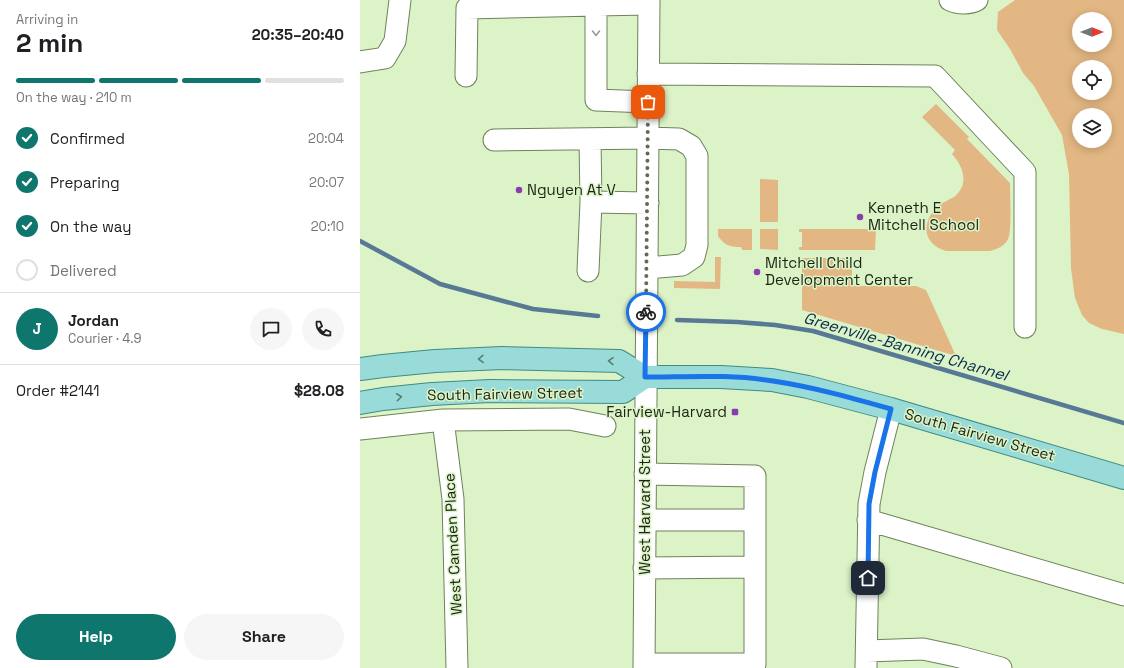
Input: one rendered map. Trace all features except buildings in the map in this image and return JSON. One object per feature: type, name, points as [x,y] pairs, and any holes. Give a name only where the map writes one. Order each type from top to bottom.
[{"type":"main road","points":[[360,369],[435,361],[502,358],[619,361],[645,377]]},
{"type":"main road","name":"South Fairview Street","points":[[360,403],[432,394],[490,391],[623,392],[645,377],[721,377],[772,380],[808,387],[891,409],[1124,478]]},
{"type":"street","points":[[360,62],[385,58],[395,41],[400,0]]},
{"type":"street","points":[[950,0],[954,2],[972,3],[977,0]]},
{"type":"street","points":[[466,76],[467,8],[649,2]]},
{"type":"street","name":"West Harvard Street","points":[[644,666],[649,2]]},
{"type":"street","points":[[596,4],[596,100],[648,102]]},
{"type":"street","points":[[648,74],[935,76],[1025,172],[1025,327]]},
{"type":"street","points":[[494,140],[648,138],[679,139],[691,146],[697,156],[697,244],[694,257],[682,265],[647,268]]},
{"type":"street","points":[[588,271],[591,202],[590,139]]},
{"type":"street","points":[[591,202],[648,203]]},
{"type":"street","points":[[891,409],[875,472],[869,504],[866,659],[924,649],[1001,668]]},
{"type":"street","points":[[360,429],[444,420],[569,419],[605,426]]},
{"type":"street","name":"West Camden Place","points":[[444,420],[453,499],[457,668]]},
{"type":"street","points":[[644,666],[755,664],[754,476],[645,474]]},
{"type":"street","points":[[645,520],[754,520]]},
{"type":"street","points":[[868,520],[1124,595]]},
{"type":"street","points":[[644,568],[754,567]]},
{"type":"shaded area","points":[[1015,0],[1124,0],[1124,334],[1102,329],[1089,323],[1082,315],[1075,298],[1071,268],[1069,174],[1062,135],[1034,86],[1023,73],[1010,49],[997,30],[998,12]]},
{"type":"shaded area","points":[[936,104],[969,137],[967,139],[1010,183],[1009,235],[1007,241],[998,248],[990,251],[946,251],[938,248],[928,238],[927,225],[932,212],[938,206],[954,197],[959,192],[963,181],[962,169],[952,154],[955,150],[922,117]]},
{"type":"shaded area","points":[[760,179],[778,180],[778,222],[760,222]]},
{"type":"shaded area","points":[[718,229],[752,229],[752,250],[742,250],[741,247],[730,246],[723,242],[718,236]]},
{"type":"shaded area","points":[[760,229],[778,229],[778,250],[760,249]]},
{"type":"shaded area","points":[[799,229],[876,229],[875,250],[799,250],[799,247],[802,247],[802,232],[799,232]]},
{"type":"shaded area","points":[[715,257],[721,257],[720,289],[674,288],[674,281],[715,282]]},
{"type":"shaded area","points":[[802,258],[852,258],[852,286],[916,286],[926,290],[956,356],[802,310]]},
{"type":"waterway","name":"Greenville-Banning Channel","points":[[360,241],[440,284],[533,309],[598,316]]},
{"type":"waterway","name":"Greenville-Banning Channel","points":[[677,320],[775,325],[813,331],[1124,423]]},
{"type":"way so far","points":[[646,312],[648,102]]},
{"type":"place","name":"Nguyen At V","points":[[519,190]]},
{"type":"place","name":"Kenneth E Mitchell School","points":[[860,217]]},
{"type":"place","name":"Mitchell Child Development Center","points":[[757,272]]},
{"type":"place","name":"Fairview-Harvard","points":[[735,412]]},
{"type":"route","points":[[646,312],[645,377],[721,377],[772,380],[808,387],[891,409],[875,472],[869,504],[868,578]]}]
